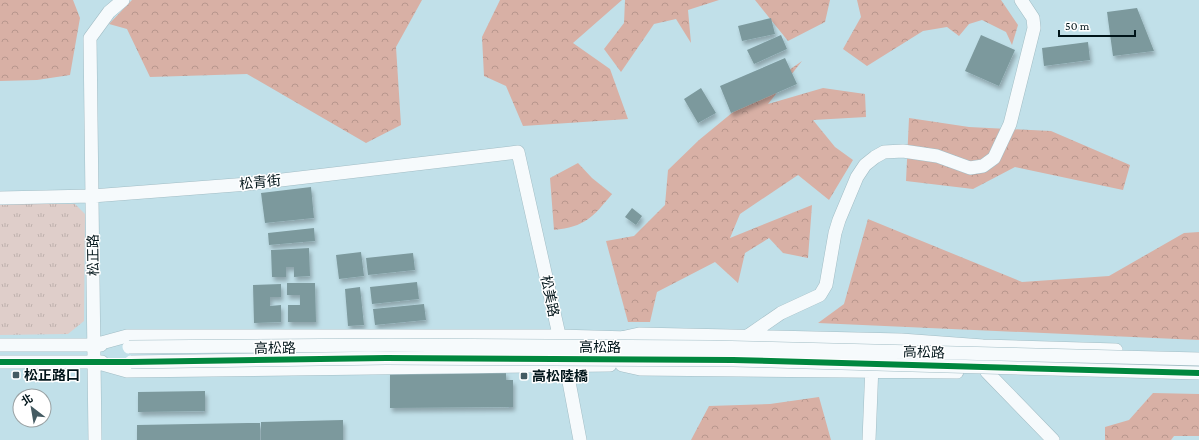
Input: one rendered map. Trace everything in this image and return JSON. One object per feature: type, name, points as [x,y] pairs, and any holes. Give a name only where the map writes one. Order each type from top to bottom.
[{"type":"street","name":"松正路","points":[[95,440],[90,38],[109,12],[124,0]]},
{"type":"street","points":[[746,337],[780,314],[820,295],[826,286],[835,233],[839,220],[857,178],[874,157],[884,152],[904,151],[937,156],[970,168],[983,166],[994,158],[1010,124],[1034,28],[1033,18],[1021,0]]},
{"type":"street","name":"松青街","points":[[0,198],[92,196],[248,184],[518,152]]},
{"type":"street","name":"松美路","points":[[518,152],[558,336],[566,366],[580,440]]},
{"type":"street","name":"高松路","points":[[94,345],[127,336],[558,336],[626,338],[639,334],[874,340],[983,346],[1116,350],[1114,375],[987,372],[872,373],[640,369],[627,365],[127,371],[95,362]]},
{"type":"street","points":[[626,338],[883,346],[901,358]]},
{"type":"street","points":[[869,440],[874,340]]},
{"type":"street","name":"高松路","points":[[0,345],[94,345],[129,347],[406,345],[709,347],[1199,373]]},
{"type":"street","points":[[983,346],[987,372],[1053,440]]},
{"type":"street","name":"高松路","points":[[0,362],[131,362],[386,358],[1199,359]]},
{"type":"street","points":[[627,365],[882,366],[901,358]]},
{"type":"green space","points":[[0,0],[73,0],[80,18],[70,75],[37,80],[0,81]]},
{"type":"green space","points":[[132,0],[422,0],[396,47],[401,125],[366,143],[247,74],[150,77],[127,29],[109,24]]},
{"type":"green space","points":[[500,0],[622,0],[573,43],[610,69],[628,119],[523,126],[506,86],[484,76],[482,37]]},
{"type":"green space","points":[[625,0],[719,0],[688,10],[691,43],[676,19],[654,24],[621,72],[604,49],[624,23]]},
{"type":"green space","points":[[755,0],[830,0],[825,22],[788,41]]},
{"type":"green space","points":[[857,0],[1001,0],[1018,25],[1012,45],[1006,32],[982,20],[969,24],[959,36],[947,27],[923,31],[867,66],[843,49],[861,17]]},
{"type":"green space","points":[[802,61],[768,104],[823,88],[865,94],[866,117],[813,120],[835,147],[853,160],[829,200],[798,175],[740,214],[730,238],[812,205],[808,258],[783,253],[769,238],[745,253],[738,283],[715,262],[657,292],[650,322],[628,322],[606,241],[634,236],[665,205],[668,170],[699,140],[755,94]]},
{"type":"green space","points":[[909,118],[969,127],[1051,131],[1130,165],[1123,190],[1015,167],[973,189],[906,181]]},
{"type":"green space","points":[[578,163],[592,178],[612,194],[588,220],[565,229],[554,230],[550,178]]},
{"type":"green space","points":[[0,204],[75,204],[85,214],[84,321],[68,334],[0,335]]},
{"type":"green space","points":[[868,219],[1022,282],[1109,276],[1184,233],[1199,232],[1199,340],[818,323],[844,304]]},
{"type":"green space","points":[[1153,393],[1199,394],[1199,436],[1174,436],[1171,440],[1105,440],[1105,427],[1129,420]]},
{"type":"green space","points":[[819,397],[831,440],[691,440],[709,406],[770,404]]},
{"type":"building","points":[[1137,8],[1154,51],[1113,56],[1107,12]]},
{"type":"building","points":[[771,18],[775,34],[742,41],[738,26]]},
{"type":"building","points":[[781,35],[787,49],[754,64],[747,50]]},
{"type":"building","points":[[981,35],[1015,50],[999,86],[965,71]]},
{"type":"building","points":[[1088,42],[1090,60],[1044,66],[1042,48]]},
{"type":"building","points":[[785,58],[797,84],[731,113],[720,86]]},
{"type":"building","points":[[701,88],[716,113],[698,123],[684,99]]},
{"type":"building","points":[[311,187],[314,218],[265,223],[261,193]]},
{"type":"building","points":[[632,208],[642,216],[636,225],[625,217]]},
{"type":"building","points":[[314,228],[315,241],[269,245],[268,233]]},
{"type":"building","points":[[309,248],[310,276],[294,277],[294,267],[286,267],[286,277],[272,277],[271,250]]},
{"type":"building","points":[[361,252],[364,276],[339,279],[336,255]]},
{"type":"building","points":[[413,253],[415,270],[368,275],[366,258]]},
{"type":"building","points":[[417,282],[419,299],[372,304],[370,287]]},
{"type":"building","points":[[287,283],[315,283],[316,322],[288,322],[288,305],[300,305],[300,295],[287,295]]},
{"type":"building","points":[[281,284],[281,297],[270,297],[270,306],[281,305],[281,322],[254,323],[253,285]]},
{"type":"building","points":[[360,287],[364,325],[348,326],[345,289]]},
{"type":"building","points":[[424,304],[426,320],[375,325],[373,309]]},
{"type":"building","points":[[506,372],[506,380],[513,380],[513,407],[390,408],[390,373]]},
{"type":"building","points":[[205,391],[205,411],[138,412],[138,392]]},
{"type":"building","points":[[343,420],[343,440],[261,440],[261,422]]},
{"type":"building","points":[[260,423],[260,440],[137,440],[137,425]]},
{"type":"cycle path","points":[[0,362],[131,362],[386,358],[733,360],[1199,373]]},
{"type":"place","name":"松正路口","points":[[16,375]]},
{"type":"place","name":"高松陸橋","points":[[524,376]]}]
